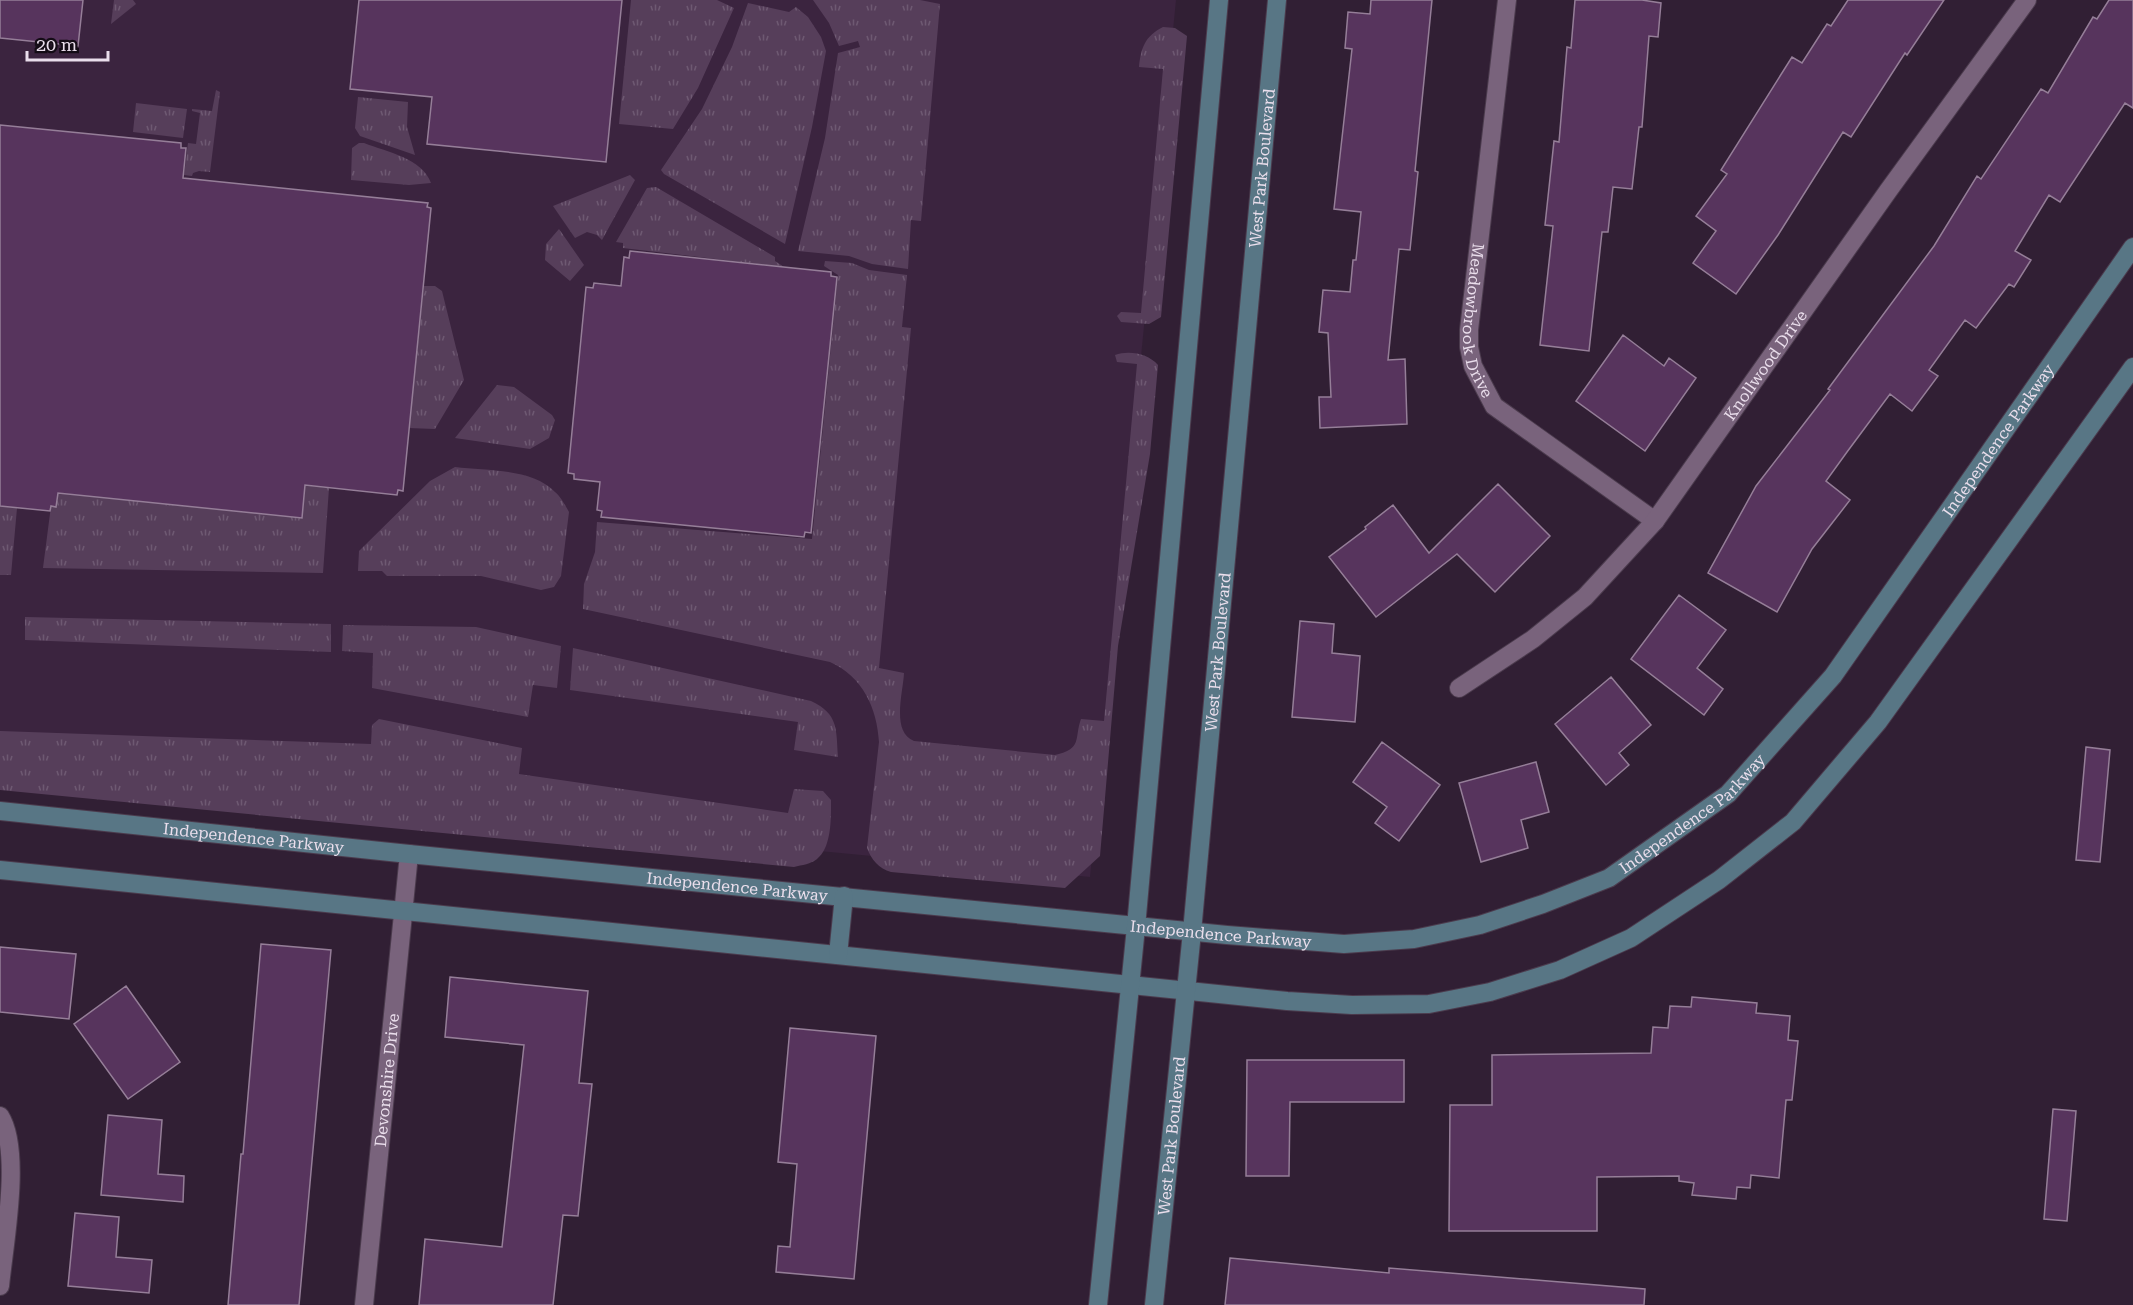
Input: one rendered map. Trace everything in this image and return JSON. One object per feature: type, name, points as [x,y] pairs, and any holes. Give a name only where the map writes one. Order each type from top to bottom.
[{"type":"main road","points":[[1098,1305],[1131,985],[1219,0]]},
{"type":"main road","name":"West Park Boulevard","points":[[1154,1305],[1187,991],[1276,0]]},
{"type":"main road","name":"Independence Parkway","points":[[0,811],[1136,927],[1344,944],[1414,939],[1480,925],[1543,904],[1609,878],[1728,795],[1833,676],[2133,247]]},
{"type":"main road","points":[[0,870],[1187,991],[1352,1005],[1429,1004],[1490,993],[1560,970],[1631,938],[1719,880],[1793,822],[1878,722],[2133,367]]},
{"type":"main road","points":[[838,955],[844,896]]},
{"type":"street","name":"Meadowbrook Drive","points":[[1507,0],[1470,330],[1469,347],[1473,366],[1494,406],[1655,521]]},
{"type":"street","name":"Knollwood Drive","points":[[1459,688],[1533,639],[1585,597],[1655,521],[1888,191],[2027,0]]},
{"type":"street","name":"Devonshire Drive","points":[[364,1305],[409,854]]},
{"type":"street","points":[[0,1286],[11,1171],[9,1139],[1,1116]]},
{"type":"shaded area","points":[[0,0],[1176,0],[1090,877],[0,772]]},
{"type":"green space","points":[[114,0],[133,0],[136,4],[111,24]]},
{"type":"green space","points":[[631,0],[717,0],[734,8],[698,88],[673,129],[619,124]]},
{"type":"green space","points":[[813,0],[920,0],[940,4],[921,221],[911,220],[908,269],[872,264],[849,256],[798,251],[825,138],[838,53],[860,47],[858,41],[839,46],[829,23]]},
{"type":"green space","points":[[748,3],[789,12],[796,7],[808,17],[821,37],[826,51],[812,127],[785,244],[664,174],[661,170],[702,109],[732,47]]},
{"type":"green space","points":[[1163,27],[1175,28],[1187,36],[1161,317],[1149,324],[1121,322],[1117,316],[1121,312],[1141,313],[1163,69],[1139,67],[1145,43],[1152,34]]},
{"type":"green space","points":[[216,90],[220,92],[210,172],[199,171],[193,173],[192,176],[184,175],[188,143],[196,144],[200,113],[192,109],[212,111]]},
{"type":"green space","points":[[358,97],[408,102],[407,127],[415,155],[360,136],[355,128]]},
{"type":"green space","points":[[136,103],[187,109],[183,138],[133,132]]},
{"type":"green space","points":[[359,143],[393,153],[412,162],[420,167],[431,183],[409,185],[351,180],[352,148]]},
{"type":"green space","points":[[630,175],[635,180],[602,240],[597,235],[587,232],[575,238],[553,206]]},
{"type":"green space","points":[[656,187],[775,257],[775,261],[784,267],[623,248],[623,243],[616,242],[647,188]]},
{"type":"green space","points":[[559,229],[584,265],[570,281],[545,260],[546,244]]},
{"type":"green space","points":[[825,261],[852,263],[869,270],[907,275],[902,327],[911,328],[879,668],[904,673],[900,721],[907,736],[914,741],[1055,755],[1064,753],[1074,746],[1081,719],[1104,721],[1137,364],[1117,362],[1115,355],[1138,354],[1158,365],[1150,454],[1118,646],[1100,856],[1065,888],[891,872],[876,863],[867,848],[879,742],[878,729],[866,695],[851,676],[841,668],[830,662],[583,609],[584,584],[595,552],[597,522],[812,539],[838,275],[824,266]]},
{"type":"green space","points":[[424,286],[435,286],[442,291],[464,380],[435,429],[409,428]]},
{"type":"green space","points":[[497,385],[514,387],[552,415],[555,420],[549,438],[530,449],[455,438]]},
{"type":"green space","points":[[455,467],[521,475],[545,484],[559,496],[569,512],[561,576],[554,587],[541,590],[481,576],[387,576],[382,571],[358,571],[359,551],[430,481]]},
{"type":"green space","points":[[305,485],[329,488],[323,573],[43,568],[51,506],[58,493],[302,518]]},
{"type":"green space","points":[[0,506],[17,508],[11,575],[0,575]]},
{"type":"green space","points":[[25,617],[331,624],[331,652],[25,640]]},
{"type":"green space","points":[[343,625],[476,627],[561,646],[557,688],[533,685],[528,717],[372,688],[373,653],[342,651]]},
{"type":"green space","points":[[573,648],[811,701],[827,711],[831,717],[836,731],[838,757],[794,750],[798,722],[570,690]]},
{"type":"green space","points":[[379,719],[522,748],[519,774],[788,813],[794,789],[823,791],[831,800],[828,840],[822,854],[817,859],[794,867],[0,790],[0,731],[371,744],[372,725]]},
{"type":"building","points":[[0,0],[83,0],[78,46],[0,38]]},
{"type":"building","points":[[359,0],[622,0],[606,162],[427,144],[432,97],[350,89]]},
{"type":"building","points":[[1371,0],[1432,0],[1415,171],[1418,172],[1410,250],[1399,249],[1388,360],[1405,359],[1407,424],[1320,428],[1319,397],[1331,397],[1328,333],[1319,332],[1323,290],[1350,292],[1361,212],[1334,209],[1352,49],[1345,48],[1348,12],[1370,14]]},
{"type":"building","points":[[1575,0],[1642,0],[1661,3],[1658,37],[1649,36],[1642,127],[1639,127],[1632,189],[1613,187],[1608,232],[1602,232],[1589,351],[1540,345],[1553,226],[1545,225],[1554,141],[1559,142],[1567,47],[1571,48]]},
{"type":"building","points":[[1848,0],[1944,0],[1907,55],[1905,53],[1851,137],[1843,132],[1778,235],[1736,294],[1693,263],[1716,231],[1696,216],[1727,174],[1721,170],[1792,57],[1802,63],[1827,24],[1831,26]]},
{"type":"building","points":[[2109,0],[2133,0],[2133,108],[2125,103],[2060,202],[2049,195],[2015,251],[2031,260],[2014,287],[2009,284],[1976,328],[1965,320],[1929,370],[1938,376],[1912,411],[1890,394],[1847,452],[1826,481],[1850,500],[1812,549],[1777,612],[1708,573],[1756,486],[1830,390],[1828,389],[1934,246],[1977,176],[1981,179],[2041,89],[2048,93],[2093,17],[2097,19]]},
{"type":"building","points":[[0,125],[181,143],[181,148],[186,148],[183,178],[428,203],[427,207],[431,208],[403,491],[398,490],[397,495],[305,485],[302,518],[58,493],[56,507],[51,506],[50,511],[0,506]]},
{"type":"building","points":[[630,251],[831,272],[831,276],[837,277],[811,533],[805,532],[804,537],[601,517],[602,511],[597,510],[600,482],[574,479],[574,474],[568,473],[586,287],[593,288],[594,283],[621,286],[624,257],[629,258]]},
{"type":"building","points":[[1623,335],[1664,366],[1669,358],[1696,378],[1645,451],[1576,401]]},
{"type":"building","points":[[1498,484],[1550,536],[1495,592],[1457,554],[1376,617],[1329,557],[1393,505],[1429,553]]},
{"type":"building","points":[[1679,595],[1726,630],[1697,668],[1723,689],[1704,715],[1631,659]]},
{"type":"building","points":[[1300,621],[1334,624],[1332,653],[1360,656],[1355,722],[1292,717]]},
{"type":"building","points":[[1611,677],[1651,725],[1619,753],[1629,765],[1606,785],[1555,724]]},
{"type":"building","points":[[1382,742],[1440,785],[1399,841],[1375,823],[1387,807],[1353,782]]},
{"type":"building","points":[[2086,747],[2110,750],[2100,862],[2076,860]]},
{"type":"building","points":[[1536,762],[1549,812],[1521,820],[1528,848],[1481,862],[1459,783]]},
{"type":"building","points":[[261,944],[331,950],[299,1305],[228,1305]]},
{"type":"building","points":[[0,947],[76,954],[69,1019],[0,1012]]},
{"type":"building","points":[[450,977],[588,991],[579,1083],[592,1084],[578,1216],[563,1215],[553,1305],[419,1305],[425,1239],[502,1247],[524,1045],[445,1037]]},
{"type":"building","points":[[126,986],[180,1062],[128,1099],[74,1024]]},
{"type":"building","points":[[1692,997],[1757,1003],[1756,1013],[1790,1016],[1788,1040],[1798,1041],[1792,1100],[1786,1100],[1779,1178],[1751,1175],[1750,1188],[1737,1187],[1736,1199],[1692,1195],[1694,1183],[1679,1181],[1679,1176],[1597,1177],[1597,1231],[1449,1231],[1450,1105],[1492,1105],[1492,1055],[1651,1053],[1653,1027],[1668,1028],[1670,1006],[1691,1007]]},
{"type":"building","points":[[790,1028],[876,1036],[854,1279],[776,1272],[778,1246],[790,1247],[797,1164],[778,1162]]},
{"type":"building","points":[[1247,1060],[1404,1060],[1404,1102],[1290,1102],[1289,1176],[1246,1176]]},
{"type":"building","points":[[2053,1109],[2076,1111],[2067,1221],[2044,1219]]},
{"type":"building","points":[[108,1115],[162,1120],[158,1174],[184,1176],[183,1202],[101,1195]]},
{"type":"building","points":[[75,1213],[119,1217],[116,1257],[152,1260],[149,1293],[68,1286]]},
{"type":"building","points":[[1230,1258],[1389,1273],[1389,1268],[1645,1289],[1644,1305],[1225,1305]]}]
